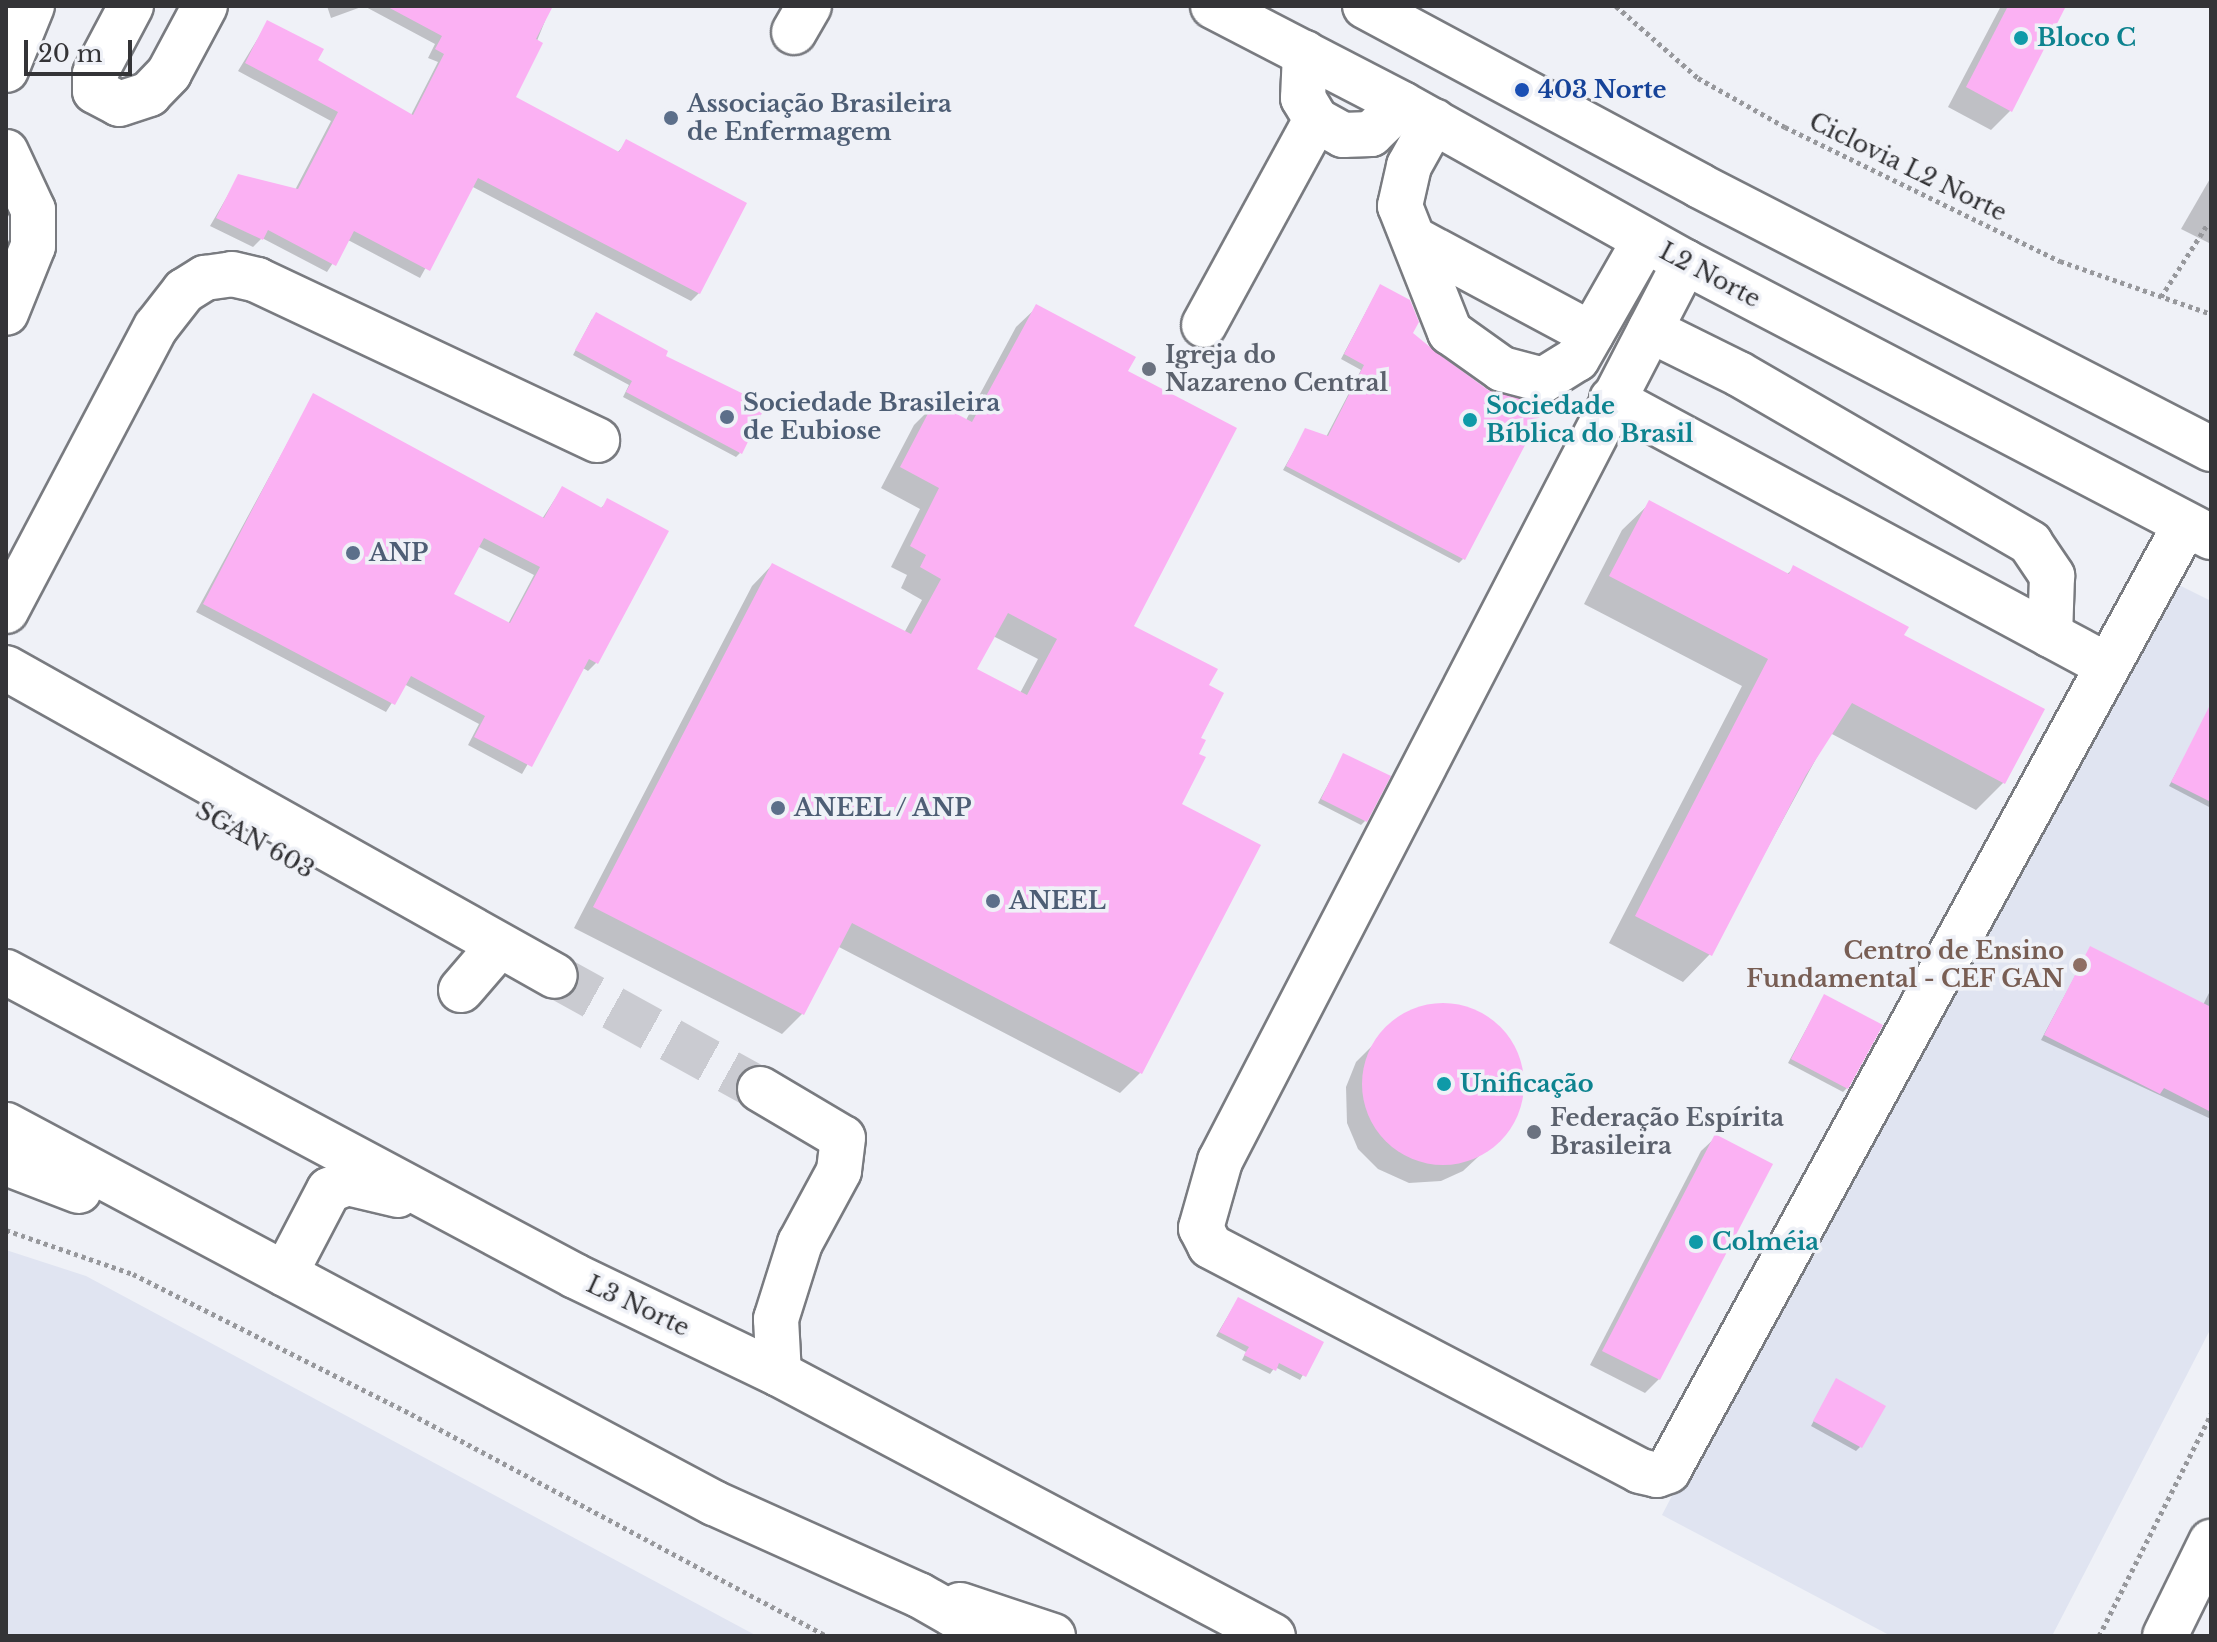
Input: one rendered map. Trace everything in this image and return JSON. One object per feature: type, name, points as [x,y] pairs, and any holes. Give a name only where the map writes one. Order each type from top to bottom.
[{"type":"main road","points":[[6,70],[32,6]]},
{"type":"main road","points":[[131,6],[95,74],[95,91],[119,104],[149,94],[169,73],[205,6]]},
{"type":"main road","name":"L2 Norte","points":[[1213,6],[1418,112],[1685,262],[2198,531]]},
{"type":"main road","points":[[1365,6],[1700,186],[2211,449]]},
{"type":"main road","points":[[1305,53],[1303,98],[1316,120],[1343,135],[1371,134],[1418,112]]},
{"type":"main road","points":[[1418,112],[1400,206],[1450,332],[1502,369],[1543,380],[1577,359],[1645,240]]},
{"type":"main road","points":[[1204,325],[1316,120]]},
{"type":"main road","points":[[6,152],[33,210],[33,246],[6,313]]},
{"type":"main road","points":[[1414,239],[1591,334]]},
{"type":"main road","points":[[1685,262],[1220,1161],[1201,1228],[1210,1246],[1640,1471],[1657,1475],[1668,1471],[2108,666],[2198,531]]},
{"type":"main road","points":[[6,611],[156,327],[184,291],[205,278],[232,274],[257,280],[597,440]]},
{"type":"main road","points":[[1650,330],[1739,374],[2030,543],[2052,576],[2050,635]]},
{"type":"main road","points":[[1612,399],[2108,666]]},
{"type":"main road","name":"SGAN 603","points":[[6,668],[480,968]]},
{"type":"main road","name":"SGAN 603","points":[[6,700],[480,968],[555,976]]},
{"type":"main road","name":"L3 Norte","points":[[6,972],[575,1276],[779,1374],[1273,1636]]},
{"type":"main road","points":[[760,1089],[843,1138],[839,1171],[800,1243],[776,1319],[779,1374]]},
{"type":"main road","points":[[6,1125],[714,1503],[919,1595],[991,1636]]},
{"type":"main road","points":[[6,1163],[200,1228]]},
{"type":"main road","points":[[285,1274],[329,1190],[348,1183],[447,1206]]},
{"type":"main road","points":[[2165,1636],[2211,1542]]},
{"type":"main road","points":[[919,1595],[1000,1615],[1053,1636]]},
{"type":"main road","points":[[1194,1596],[1211,1613],[1221,1636]]},
{"type":"path","name":"Ciclovia L2 Norte","points":[[1616,6],[1698,78],[1785,127],[2060,261],[2211,314]]},
{"type":"path","points":[[2161,297],[2207,225]]},
{"type":"path","points":[[6,1230],[133,1274],[411,1414],[826,1636]]},
{"type":"path","points":[[2099,1636],[2211,1414]]},
{"type":"shaded area","name":"Centro de Ensino Fundamental - CEF GAN","points":[[2153,572],[2211,601],[2211,1328],[2052,1636],[1891,1636],[1662,1515]]},
{"type":"shaded area","points":[[6,1250],[86,1276],[757,1636],[6,1636]]},
{"type":"building","points":[[386,6],[553,6],[536,39],[543,43],[516,97],[619,152],[626,139],[747,203],[700,294],[478,178],[430,271],[354,231],[336,266],[268,230],[263,240],[216,218],[238,174],[298,189],[338,112],[245,63],[267,20],[324,49],[318,60],[413,115],[444,54],[435,49],[442,36]]},
{"type":"building","name":"Bloco C","points":[[2008,6],[2066,6],[2012,112],[1966,87]]},
{"type":"building","name":"Sociedade Bíblica do Brasil","points":[[1380,284],[1410,300],[1419,322],[1413,333],[1488,390],[1546,405],[1465,560],[1286,466],[1305,428],[1328,436],[1364,365],[1344,354]]},
{"type":"building","points":[[1036,304],[1136,357],[1128,371],[1237,428],[1134,626],[1218,669],[1209,685],[1224,693],[1201,738],[1206,740],[1199,754],[1206,757],[1182,804],[1261,845],[1142,1074],[852,923],[804,1015],[593,907],[772,563],[911,634],[941,579],[920,567],[926,555],[910,546],[939,488],[900,467],[934,402],[972,422]],"holes":[[[1008,613],[1057,639],[1027,695],[977,669]]]},
{"type":"building","points":[[596,312],[668,351],[666,356],[766,405],[742,454],[626,392],[632,381],[575,350]]},
{"type":"building","name":"ANP","points":[[313,393],[544,518],[562,486],[602,508],[607,498],[669,531],[598,664],[589,659],[532,767],[474,737],[485,716],[411,676],[395,705],[203,604]],"holes":[[[484,538],[540,567],[510,623],[454,594]]]},
{"type":"building","points":[[1649,500],[1789,574],[1793,565],[1909,627],[1904,635],[2045,709],[2005,784],[1852,703],[1806,775],[1712,956],[1635,916],[1768,659],[1609,576]]},
{"type":"building","points":[[2211,703],[2211,802],[2171,782]]},
{"type":"building","points":[[1343,753],[1391,776],[1367,822],[1321,799]]},
{"type":"building","points":[[2090,946],[2211,1007],[2211,1112],[2164,1088],[2160,1094],[2044,1035]]},
{"type":"building","points":[[1824,994],[1883,1025],[1848,1089],[1791,1059]]},
{"type":"building","name":"Unificação","points":[[1443,1003],[1474,1009],[1500,1027],[1518,1053],[1524,1084],[1518,1115],[1500,1141],[1474,1159],[1443,1165],[1412,1159],[1386,1141],[1368,1115],[1362,1084],[1368,1053],[1386,1027],[1412,1009]]},
{"type":"building","name":"Colméia","points":[[1715,1134],[1773,1164],[1660,1380],[1602,1351]]},
{"type":"building","points":[[1238,1297],[1324,1342],[1306,1377],[1279,1363],[1276,1371],[1244,1355],[1249,1347],[1219,1332]]},
{"type":"building","points":[[1836,1378],[1886,1406],[1862,1448],[1813,1421]]},
{"type":"tunnel","points":[[555,976],[760,1089]]},
{"type":"place","name":"Bloco C","points":[[2021,38]]},
{"type":"place","name":"403 Norte","points":[[1522,90]]},
{"type":"place","name":"Associação Brasileira de Enfermagem","points":[[671,118]]},
{"type":"place","name":"Igreja do Nazareno Central","points":[[1149,369]]},
{"type":"place","name":"Sociedade Brasileira de Eubiose","points":[[727,417]]},
{"type":"place","name":"Sociedade Bíblica do Brasil","points":[[1470,420]]},
{"type":"place","name":"ANP","points":[[353,553]]},
{"type":"place","name":"ANEEL / ANP","points":[[778,808]]},
{"type":"place","name":"ANEEL","points":[[993,901]]},
{"type":"place","name":"Centro de Ensino Fundamental - CEF GAN","points":[[2080,965]]},
{"type":"place","name":"Unificação","points":[[1444,1084]]},
{"type":"place","name":"Federação Espírita Brasileira","points":[[1534,1132]]},
{"type":"place","name":"Colméia","points":[[1696,1242]]}]
